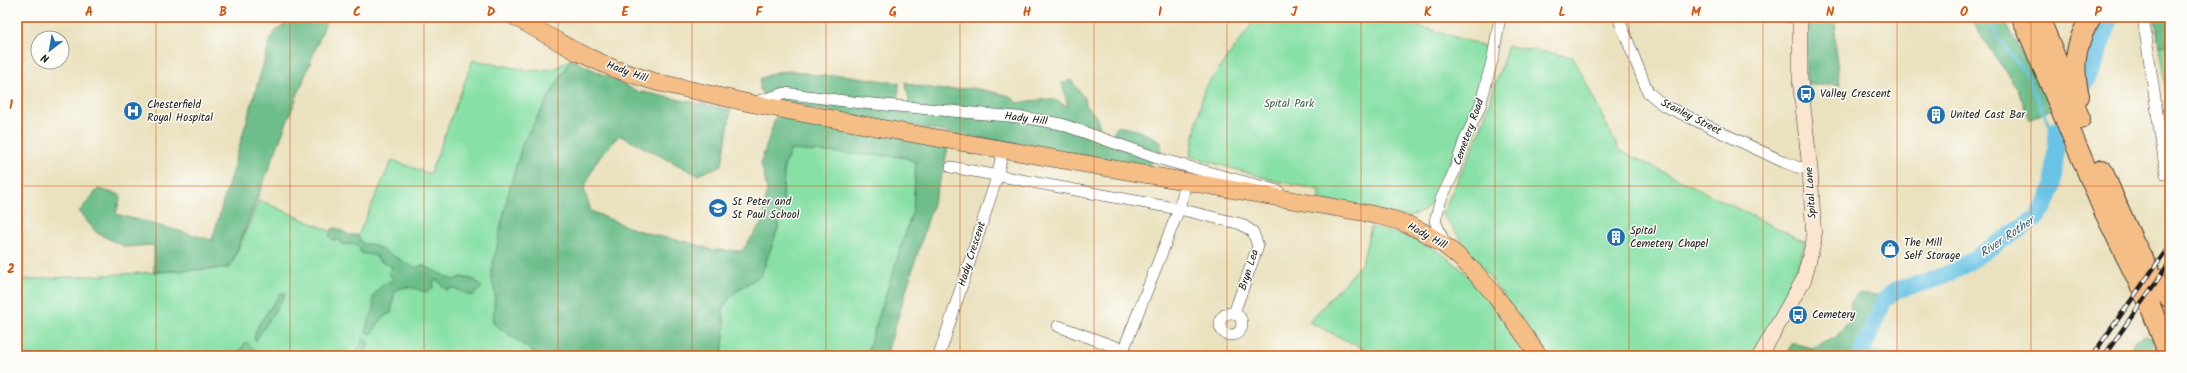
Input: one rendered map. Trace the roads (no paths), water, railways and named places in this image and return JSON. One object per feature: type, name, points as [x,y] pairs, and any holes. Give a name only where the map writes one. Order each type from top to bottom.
[{"type":"highway","points":[[2012,17],[2052,87]]},
{"type":"highway","points":[[2022,17],[2104,211],[2150,305],[2169,353]]},
{"type":"highway","points":[[2039,17],[2118,208],[2146,264],[2162,291],[2170,298]]},
{"type":"highway","points":[[2079,116],[2079,97],[2075,78],[2076,53],[2080,39],[2091,17]]},
{"type":"main road","name":"Hady Hill","points":[[515,17],[577,52],[615,69],[656,82],[749,104],[1186,183],[1366,213],[1400,221],[1445,244],[1469,265],[1503,306],[1539,356]]},
{"type":"street","name":"Cemetery Road","points":[[1445,244],[1435,220],[1441,199],[1454,172],[1464,142],[1480,106],[1500,17]]},
{"type":"street","name":"Stanley Street","points":[[1618,17],[1648,92],[1663,106],[1784,162],[1797,167],[1810,169]]},
{"type":"street","name":"Spital Lane","points":[[1760,356],[1804,279],[1814,240],[1810,169],[1800,80],[1796,17]]},
{"type":"street","points":[[2143,17],[2166,174]]},
{"type":"street","name":"Hady Hill","points":[[749,104],[785,93],[852,102],[931,108],[1048,122],[1067,126],[1160,159],[1278,191],[1291,201]]},
{"type":"street","name":"Hady Crescent","points":[[939,356],[997,177],[1002,150]]},
{"type":"street","points":[[951,167],[997,177],[1179,209]]},
{"type":"street","points":[[1058,326],[1122,353],[1179,209],[1186,183]]},
{"type":"street","name":"Bryn Lea","points":[[1179,209],[1241,224],[1253,232],[1258,246],[1234,313]]},
{"type":"waterway","points":[[1986,17],[1996,34],[2028,77],[2055,138]]},
{"type":"waterway","name":"River Rother","points":[[2084,84],[2092,70],[2111,17]]},
{"type":"waterway","name":"River Rother","points":[[1860,356],[1884,300],[1896,290],[1930,281],[1956,270],[2035,219],[2046,205],[2053,186],[2057,130]]},
{"type":"waterway","points":[[1863,351],[1906,356]]},
{"type":"railway","points":[[2092,356],[2170,245]]},
{"type":"railway","points":[[2104,356],[2170,262]]},
{"type":"place","name":"Valley Crescent","points":[[1806,94]]},
{"type":"place","name":"Chesterfield Royal Hospital","points":[[133,111]]},
{"type":"place","name":"United Cast Bar","points":[[1936,115]]},
{"type":"place","name":"St Peter and St Paul School","points":[[718,208]]},
{"type":"place","name":"Spital Cemetery Chapel","points":[[1616,237]]},
{"type":"place","name":"The Mill Self Storage","points":[[1890,249]]},
{"type":"place","name":"Cemetery","points":[[1798,315]]},
{"type":"park label","name":"Spital Park","points":[[1289,104]]}]
